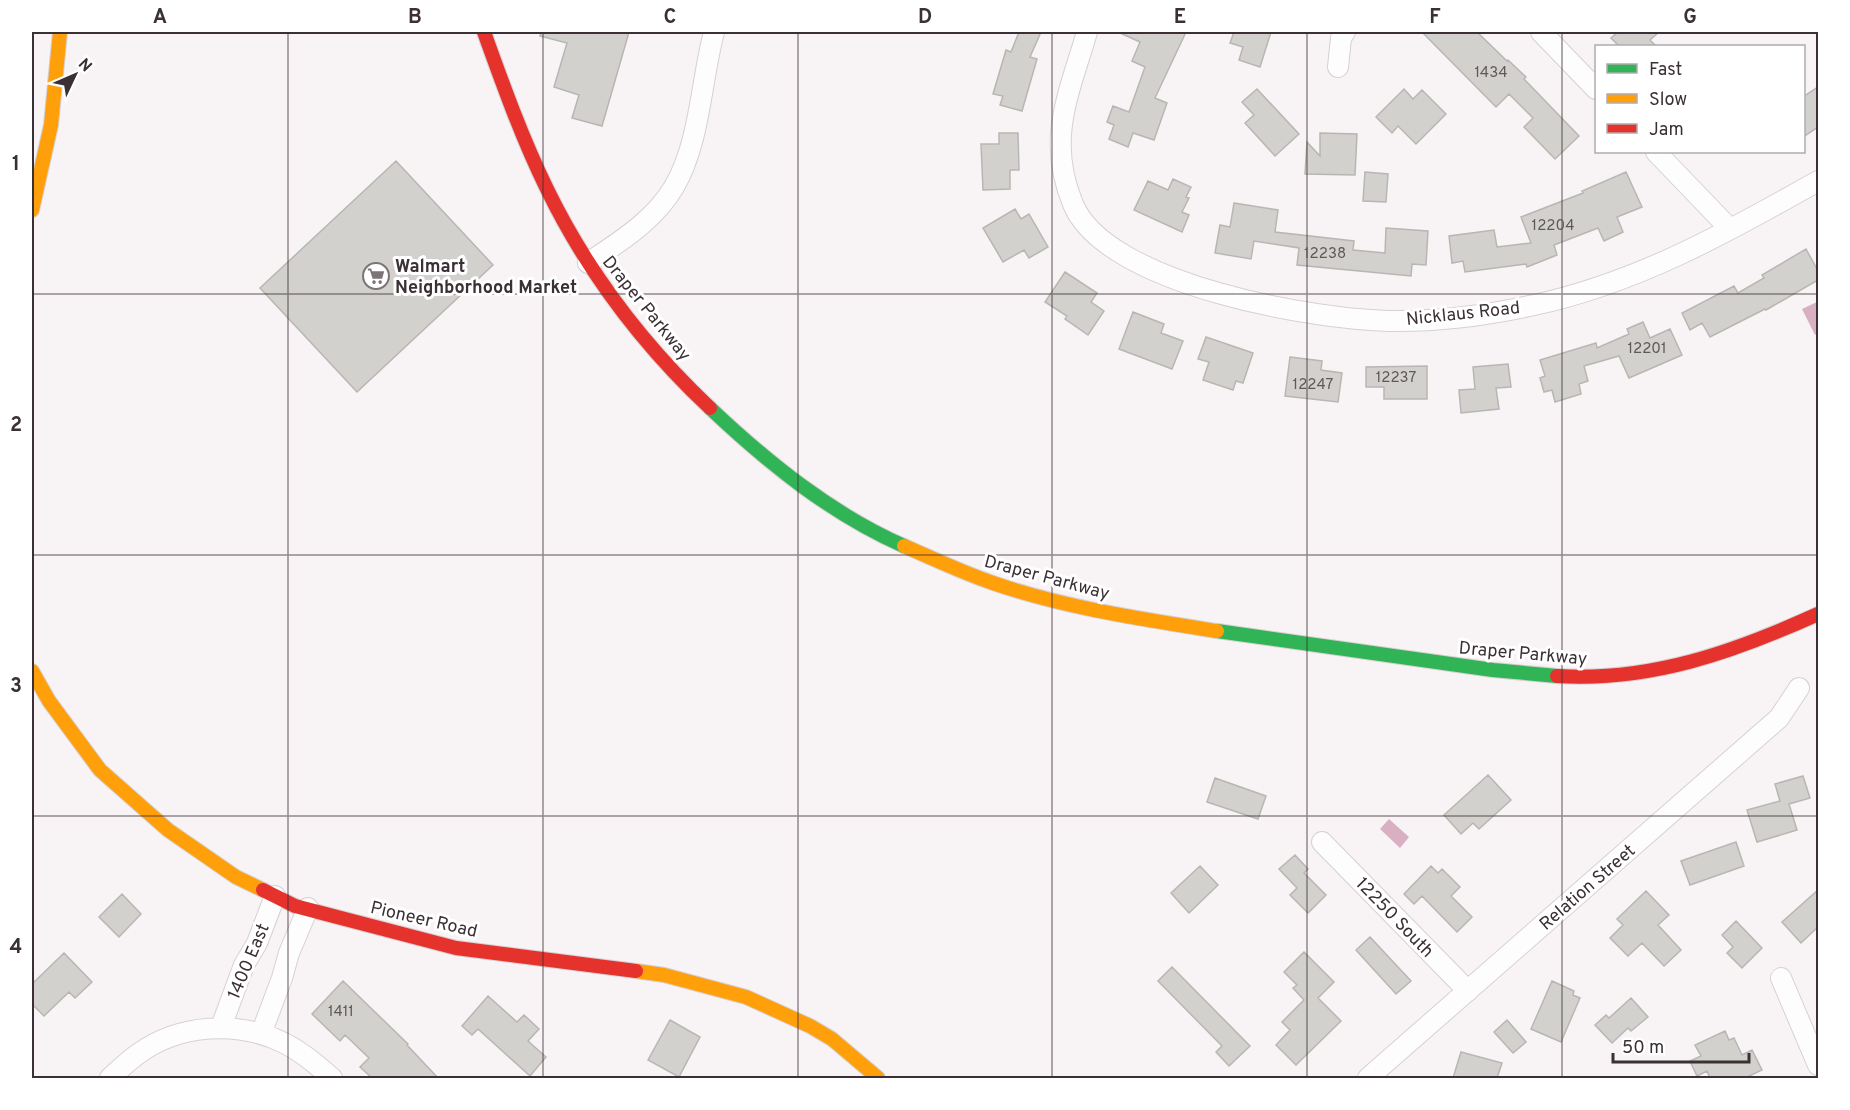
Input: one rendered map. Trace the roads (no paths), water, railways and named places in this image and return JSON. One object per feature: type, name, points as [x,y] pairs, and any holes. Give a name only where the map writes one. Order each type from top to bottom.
[{"type":"main road","points":[[32,210],[51,125],[60,32]]},
{"type":"main road","name":"Draper Parkway","points":[[484,32],[511,106],[559,213],[588,263],[618,306],[652,347],[690,389],[737,434],[796,482],[874,532],[957,569],[1008,588],[1103,612],[1503,672],[1582,677],[1634,674],[1675,667],[1722,654],[1770,636],[1818,614]]},
{"type":"main road","name":"Pioneer Road","points":[[32,671],[49,701],[100,770],[168,830],[236,877],[295,906],[456,948],[664,975],[746,997],[810,1026],[832,1039],[878,1078]]},
{"type":"street","points":[[588,263],[633,232],[674,188],[689,155],[714,32]]},
{"type":"street","name":"Nicklaus Road","points":[[1086,32],[1061,121],[1059,154],[1065,182],[1074,207],[1094,234],[1121,254],[1166,275],[1249,301],[1305,313],[1351,319],[1396,321],[1442,319],[1535,305],[1633,275],[1688,252],[1818,181]]},
{"type":"street","points":[[1338,67],[1341,38],[1345,32]]},
{"type":"street","points":[[1541,32],[1595,88]]},
{"type":"street","points":[[1657,153],[1730,229]]},
{"type":"street","name":"Relation Street","points":[[1368,1078],[1779,718],[1799,688]]},
{"type":"street","name":"12250 South","points":[[1322,842],[1468,991]]},
{"type":"street","name":"1400 East","points":[[221,1027],[244,966],[275,896]]},
{"type":"street","name":"1400 East","points":[[261,1034],[289,953],[308,908]]},
{"type":"street","points":[[1781,978],[1816,1055]]},
{"type":"street","points":[[110,1078],[132,1058],[154,1044],[187,1031],[221,1027],[261,1034],[282,1042],[302,1054],[332,1078]]},
{"type":"place","name":"Walmart Neighborhood Market","points":[[376,276]]}]
